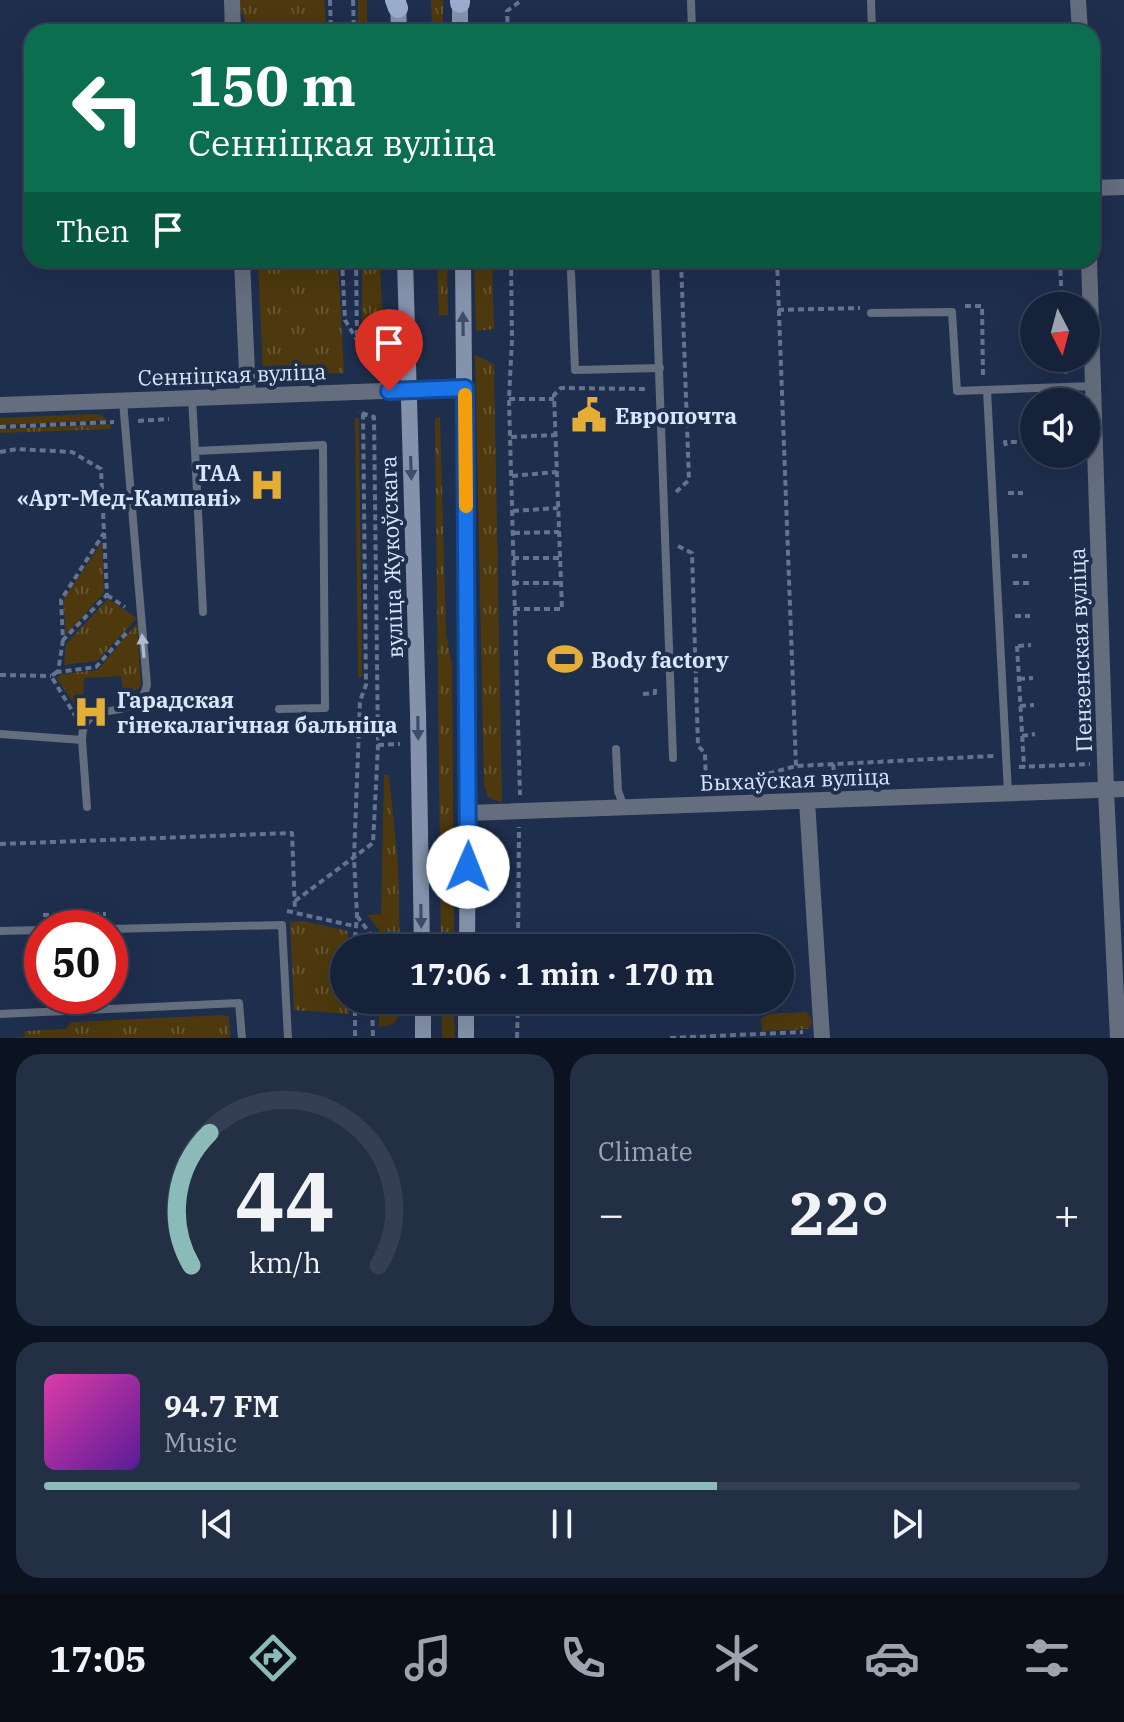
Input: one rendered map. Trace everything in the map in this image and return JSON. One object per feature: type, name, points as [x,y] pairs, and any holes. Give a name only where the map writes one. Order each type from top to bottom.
[{"type":"main road","points":[[460,1],[460,24]]},
{"type":"main road","points":[[397,3],[398,24]]},
{"type":"main road","name":"вуліца Жукоўскага","points":[[405,268],[422,934]]},
{"type":"main road","points":[[463,268],[467,934]]},
{"type":"main road","points":[[423,1014],[423,1038]]},
{"type":"main road","points":[[466,1014],[466,1038]]},
{"type":"street","points":[[232,0],[233,24]]},
{"type":"street","points":[[1078,0],[1080,24]]},
{"type":"street","points":[[1100,188],[1124,187]]},
{"type":"street","points":[[242,268],[248,395]]},
{"type":"street","name":"Пензенская вуліца","points":[[1089,268],[1106,790],[1119,974],[1118,1038]]},
{"type":"street","name":"Сенніцкая вуліца","points":[[0,405],[465,388]]},
{"type":"street","name":"Быхаўская вуліца","points":[[468,813],[1124,789]]},
{"type":"street","points":[[807,801],[822,1035]]},
{"type":"lane","points":[[691,0],[692,24]]},
{"type":"lane","points":[[871,0],[872,24]]},
{"type":"lane","points":[[655,268],[673,758]]},
{"type":"lane","points":[[571,272],[575,370],[660,368]]},
{"type":"lane","points":[[872,310],[952,312],[957,391],[1093,386]]},
{"type":"lane","points":[[987,390],[1008,793]]},
{"type":"lane","points":[[192,398],[203,612]]},
{"type":"lane","points":[[87,807],[82,725],[95,713],[130,707],[145,694],[147,685],[123,400]]},
{"type":"lane","points":[[195,451],[323,445],[325,708],[279,709]]},
{"type":"lane","points":[[0,734],[82,740]]},
{"type":"lane","points":[[616,749],[618,791],[624,808]]},
{"type":"lane","points":[[128,929],[282,925],[288,1038]]},
{"type":"lane","points":[[0,931],[24,930]]},
{"type":"lane","points":[[0,1014],[239,1003],[242,1038]]},
{"type":"path","points":[[330,0],[331,24]]},
{"type":"path","points":[[353,0],[354,24]]},
{"type":"path","points":[[508,24],[507,11],[521,1]]},
{"type":"path","points":[[342,268],[345,320],[357,340],[356,268]]},
{"type":"path","points":[[511,268],[509,399],[520,797],[534,796]]},
{"type":"path","points":[[674,493],[689,480],[681,268]]},
{"type":"path","points":[[777,268],[796,766]]},
{"type":"path","points":[[1060,268],[1061,292]]},
{"type":"path","points":[[950,306],[982,306],[983,380]]},
{"type":"path","points":[[778,310],[872,310]]},
{"type":"path","points":[[1053,378],[1066,377]]},
{"type":"path","points":[[514,609],[562,609],[554,395],[561,388],[644,388],[649,393]]},
{"type":"path","points":[[509,399],[554,399]]},
{"type":"path","points":[[295,901],[354,858],[373,843],[378,745],[374,417],[363,412],[366,685],[360,701],[354,858],[357,916],[354,934]]},
{"type":"path","points":[[511,437],[555,435]]},
{"type":"path","points":[[1006,455],[1005,442],[1020,442]]},
{"type":"path","points":[[0,452],[17,449],[72,452],[101,469],[107,595],[63,640]]},
{"type":"path","points":[[512,476],[557,472]]},
{"type":"path","points":[[1007,480],[1008,493],[1023,493]]},
{"type":"path","points":[[512,511],[558,508]]},
{"type":"path","points":[[513,533],[559,532]]},
{"type":"path","points":[[58,672],[63,640],[61,600],[104,533]]},
{"type":"path","points":[[675,544],[692,553],[698,746],[705,753],[706,787],[717,786]]},
{"type":"path","points":[[1014,594],[1012,556],[1027,556]]},
{"type":"path","points":[[513,558],[560,558]]},
{"type":"path","points":[[513,583],[561,583]]},
{"type":"path","points":[[1013,583],[1029,583]]},
{"type":"path","points":[[0,675],[51,676],[58,672],[96,667],[141,617],[107,595]]},
{"type":"path","points":[[1014,605],[1015,616],[1030,616]]},
{"type":"path","points":[[1024,767],[1017,646],[1031,645]]},
{"type":"path","points":[[51,676],[82,725]]},
{"type":"path","points":[[643,694],[655,693],[655,678]]},
{"type":"path","points":[[1019,679],[1033,678]]},
{"type":"path","points":[[1020,706],[1034,705]]},
{"type":"path","points":[[1022,736],[1035,734]]},
{"type":"path","points":[[728,784],[796,766],[1007,756],[1020,768],[1105,763]]},
{"type":"path","points":[[518,934],[519,825]]},
{"type":"path","points":[[0,844],[292,833],[295,911]]},
{"type":"path","points":[[357,916],[370,934]]},
{"type":"path","points":[[355,1014],[355,1038]]},
{"type":"path","points":[[372,1014],[373,1038]]},
{"type":"path","points":[[517,1038],[518,1014]]},
{"type":"path","points":[[670,1038],[822,1035]]},
{"type":"green space","points":[[238,0],[324,0],[326,24],[247,24]]},
{"type":"green space","points":[[358,0],[367,0],[367,24],[358,24]]},
{"type":"green space","points":[[431,0],[443,0],[443,24],[432,24]]},
{"type":"green space","points":[[258,268],[338,268],[344,373],[263,376]]},
{"type":"green space","points":[[362,268],[380,268],[383,335],[367,334],[362,327]]},
{"type":"green space","points":[[437,268],[447,268],[448,315],[439,316]]},
{"type":"green space","points":[[474,268],[492,268],[494,329],[476,331]]},
{"type":"green space","points":[[475,355],[494,364],[502,803],[488,797],[484,784]]},
{"type":"green space","points":[[92,414],[108,420],[0,425],[0,418]]},
{"type":"green space","points":[[440,417],[446,633],[452,666],[454,934],[441,934],[435,418]]},
{"type":"green space","points":[[355,418],[359,418],[362,677],[358,677]]},
{"type":"green space","points":[[110,424],[111,429],[0,433],[0,429]]},
{"type":"green space","points":[[102,542],[104,593],[66,635],[63,600]]},
{"type":"green space","points":[[108,599],[137,618],[97,661],[64,665],[66,644]]},
{"type":"green space","points":[[137,623],[141,687],[124,695],[121,676],[84,678],[82,715],[57,679],[61,674],[98,670]]},
{"type":"green space","points":[[384,775],[389,775],[398,864],[400,934],[379,934],[367,915],[381,914]]},
{"type":"green space","points":[[303,921],[348,931],[348,934],[330,934],[330,1013],[294,1010],[290,922]]},
{"type":"green space","points":[[806,1012],[812,1024],[808,1029],[762,1031],[761,1019],[769,1014]]},
{"type":"green space","points":[[379,1014],[399,1014],[390,1025],[379,1027]]},
{"type":"green space","points":[[441,1014],[454,1014],[455,1038],[442,1038]]},
{"type":"green space","points":[[229,1017],[230,1038],[10,1038],[24,1037],[25,1031],[66,1029],[71,1022]]},
{"type":"slow traffic","points":[[465,395],[466,506]]},
{"type":"place","name":"Европочта","points":[[589,415]]},
{"type":"place","name":"ТАА «Арт-Мед-Кампані»","points":[[267,485]]},
{"type":"place","name":"Body factory","points":[[565,659]]},
{"type":"place","name":"Гарадская гінекалагічная бальніца","points":[[91,712]]},
{"type":"route","points":[[389,391],[465,388],[468,867]]}]
